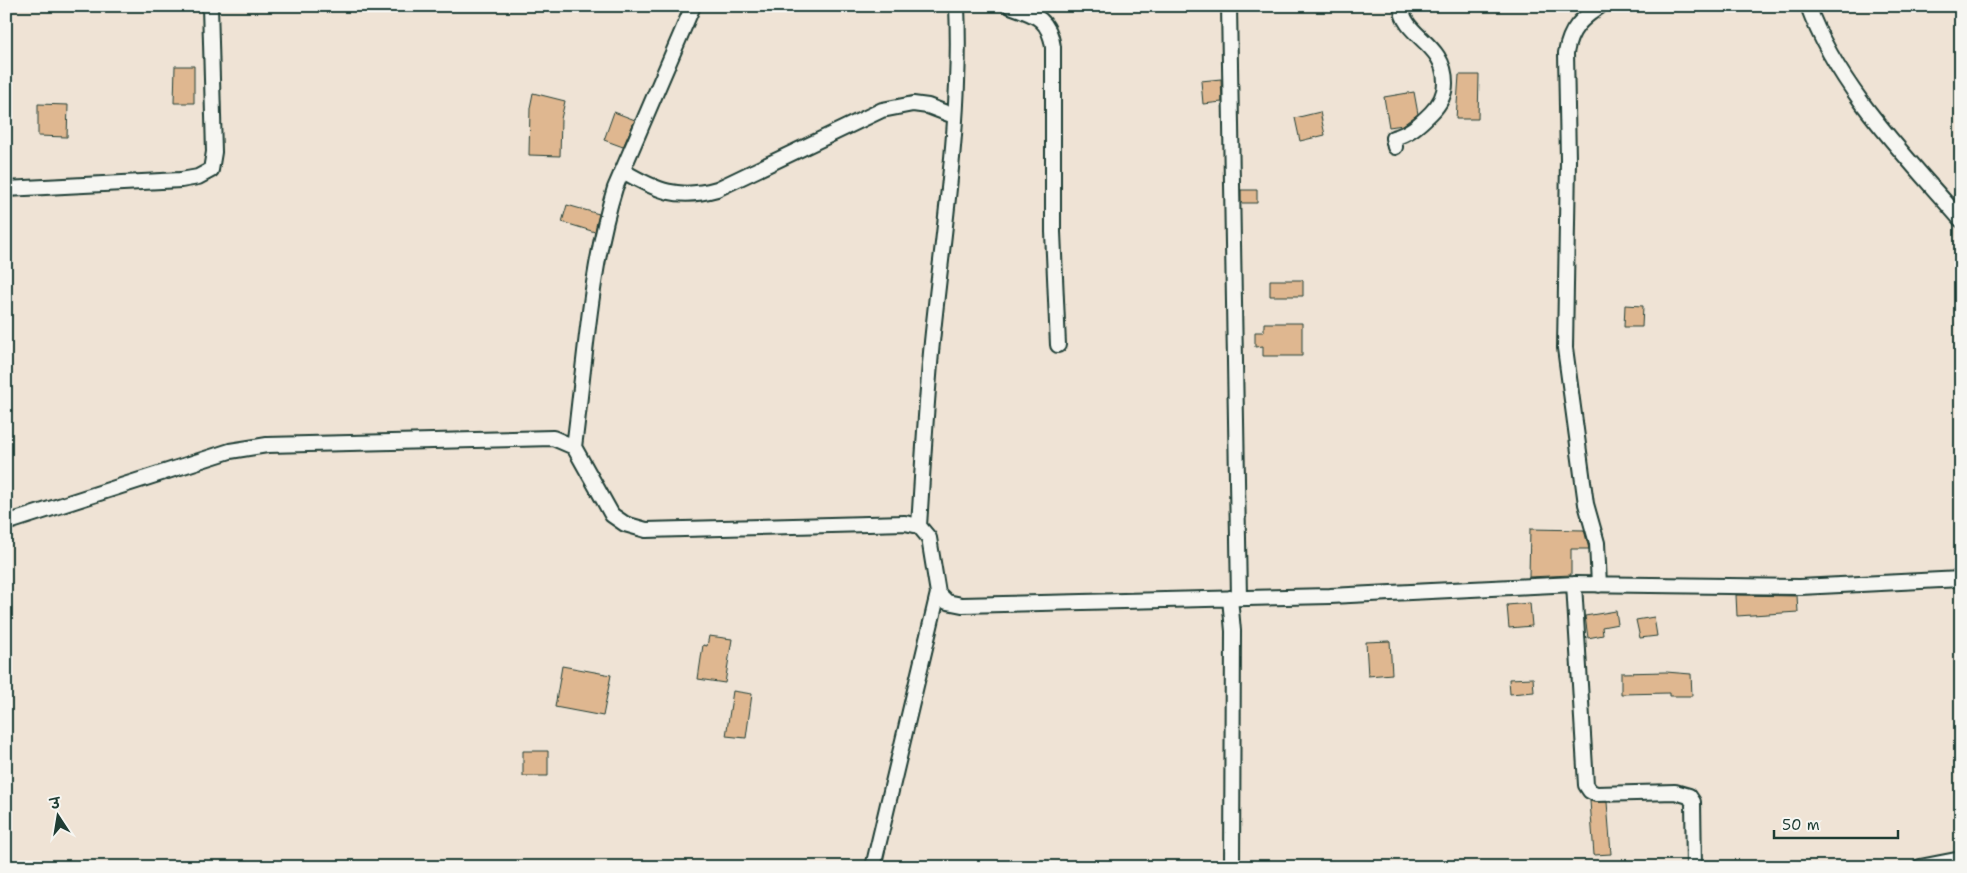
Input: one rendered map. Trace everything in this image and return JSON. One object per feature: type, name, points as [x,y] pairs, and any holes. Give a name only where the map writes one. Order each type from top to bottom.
[{"type":"street","points":[[6,189],[181,180],[198,177],[210,170],[214,152],[210,6]]},
{"type":"street","points":[[693,6],[623,171],[606,218],[600,249],[574,447],[612,515],[625,524],[646,530],[904,523],[919,526]]},
{"type":"street","points":[[872,867],[938,593],[928,538],[919,526],[932,344],[954,116],[958,57],[958,6]]},
{"type":"street","points":[[1010,6],[1033,14],[1043,20],[1051,32],[1052,39],[1052,232],[1058,345]]},
{"type":"street","points":[[1229,6],[1234,598],[1232,867]]},
{"type":"street","points":[[1395,147],[1393,138],[1403,136],[1414,129],[1437,107],[1445,91],[1445,76],[1441,61],[1432,48],[1405,21],[1401,6]]},
{"type":"street","points":[[1599,585],[1597,543],[1586,504],[1576,420],[1567,366],[1564,329],[1568,160],[1566,53],[1568,39],[1573,29],[1582,19],[1600,6]]},
{"type":"street","points":[[1808,6],[1814,23],[1841,72],[1887,134],[1961,220]]},
{"type":"street","points":[[623,171],[660,191],[698,194],[717,189],[882,110],[913,104],[928,106],[954,116]]},
{"type":"street","points":[[6,523],[230,451],[267,445],[553,438],[574,447]]},
{"type":"street","points":[[938,593],[947,602],[962,605],[1234,598],[1574,584],[1800,587],[1961,579]]},
{"type":"street","points":[[1574,584],[1586,785],[1590,791],[1596,794],[1675,792],[1689,796],[1693,802],[1694,867]]},
{"type":"street","points":[[1920,867],[1961,859]]},
{"type":"building","points":[[175,66],[194,66],[194,103],[174,103]]},
{"type":"building","points":[[1459,75],[1479,75],[1478,119],[1456,119]]},
{"type":"building","points":[[1221,79],[1222,102],[1203,104],[1201,81]]},
{"type":"building","points":[[1414,92],[1418,114],[1403,125],[1389,127],[1384,97]]},
{"type":"building","points":[[533,93],[565,101],[561,119],[560,156],[529,155],[530,108]]},
{"type":"building","points":[[38,104],[68,105],[67,137],[38,136]]},
{"type":"building","points":[[614,112],[635,120],[623,147],[604,140]]},
{"type":"building","points":[[1320,112],[1325,135],[1300,141],[1295,118]]},
{"type":"building","points":[[1241,190],[1257,190],[1257,203],[1241,203]]},
{"type":"building","points":[[567,205],[599,214],[595,232],[562,222]]},
{"type":"building","points":[[1270,280],[1303,280],[1303,296],[1270,296]]},
{"type":"building","points":[[1625,305],[1643,306],[1642,327],[1624,327]]},
{"type":"building","points":[[1264,323],[1302,323],[1302,356],[1263,356],[1263,346],[1255,347],[1255,332],[1264,332]]},
{"type":"building","points":[[1530,529],[1584,530],[1589,549],[1571,549],[1571,575],[1529,577]]},
{"type":"building","points":[[1736,595],[1797,596],[1798,612],[1737,616]]},
{"type":"building","points":[[1530,603],[1532,626],[1509,628],[1507,605]]},
{"type":"building","points":[[1616,611],[1618,624],[1602,627],[1603,635],[1588,638],[1585,616]]},
{"type":"building","points":[[1654,617],[1657,636],[1640,638],[1636,620]]},
{"type":"building","points":[[709,636],[732,639],[725,683],[698,679],[703,645],[707,646]]},
{"type":"building","points":[[1390,641],[1392,674],[1368,676],[1366,642]]},
{"type":"building","points":[[562,666],[611,675],[603,716],[555,707]]},
{"type":"building","points":[[1666,672],[1691,674],[1692,696],[1669,696],[1669,693],[1621,694],[1621,673]]},
{"type":"building","points":[[1533,678],[1534,692],[1510,694],[1509,679]]},
{"type":"building","points":[[733,691],[752,694],[746,738],[726,736]]},
{"type":"building","points":[[523,751],[548,751],[548,776],[523,776]]},
{"type":"building","points":[[1590,801],[1607,802],[1611,854],[1594,855]]}]
